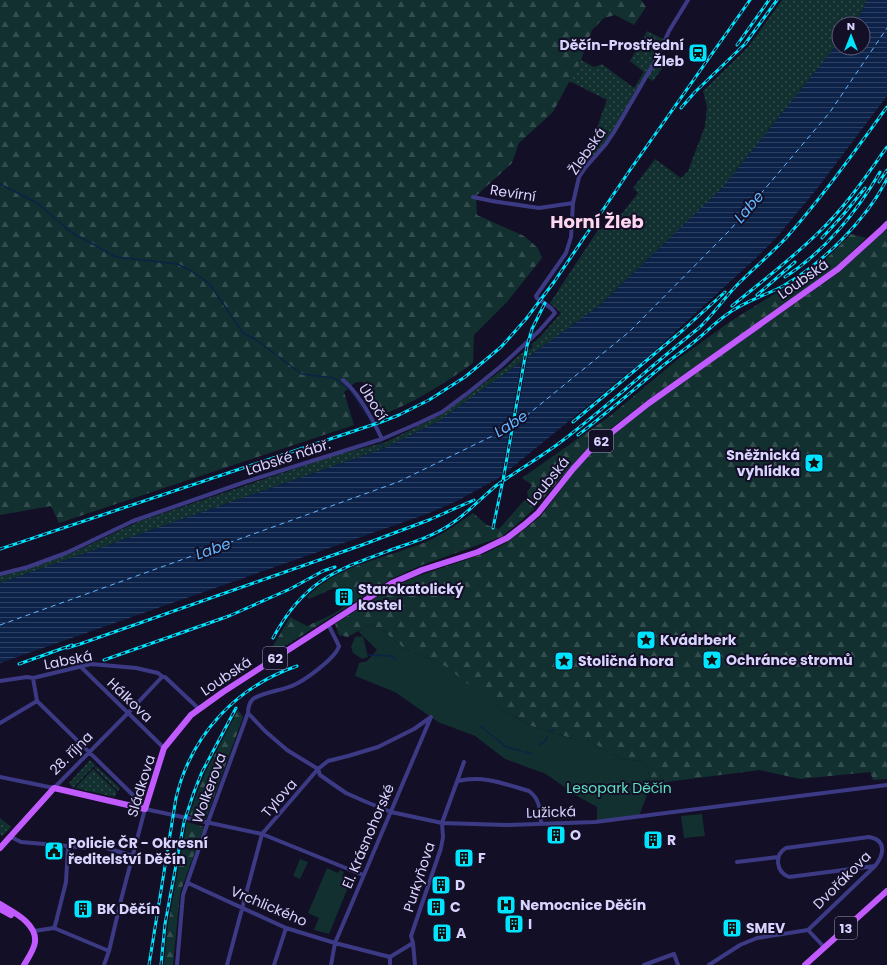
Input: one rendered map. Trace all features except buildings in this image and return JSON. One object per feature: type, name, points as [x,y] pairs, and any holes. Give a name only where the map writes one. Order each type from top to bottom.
[{"type":"main road","name":"Loubská","points":[[199,709],[392,583],[406,576],[478,552],[507,538],[538,513],[573,468],[592,448],[648,403],[838,269],[887,224]]},
{"type":"main road","name":"Sládkova","points":[[146,809],[164,748],[191,715],[199,709]]},
{"type":"main road","points":[[54,788],[146,809]]},
{"type":"main road","name":"28. října","points":[[0,848],[54,788]]},
{"type":"main road","name":"13","points":[[805,965],[887,891]]},
{"type":"main road","points":[[0,904],[20,918]]},
{"type":"main road","points":[[0,909],[28,922],[34,931],[35,942],[24,965]]},
{"type":"street","name":"Žlebská","points":[[555,313],[536,296],[566,253],[570,237],[574,202],[579,177],[610,138],[657,58],[669,31],[688,0]]},
{"type":"street","name":"Revírní","points":[[473,197],[539,208],[574,202]]},
{"type":"street","name":"Labské nábř.","points":[[0,574],[28,567],[66,553],[133,521],[245,482],[382,439],[420,423],[442,412],[500,367],[539,332],[555,313]]},
{"type":"street","name":"Úbočí","points":[[343,380],[351,387],[376,426],[382,439]]},
{"type":"street","name":"Wolkerova","points":[[177,965],[183,895],[248,713],[248,705],[254,698],[293,686],[324,665],[340,646],[328,624]]},
{"type":"street","name":"Labská","points":[[0,681],[27,677],[32,678],[91,664],[136,668],[158,673],[162,677],[165,677],[199,709]]},
{"type":"street","name":"Hálkova","points":[[80,666],[164,748]]},
{"type":"street","name":"28. října","points":[[54,788],[128,714],[162,677]]},
{"type":"street","points":[[32,678],[37,701],[146,809],[262,834],[363,875]]},
{"type":"street","points":[[0,723],[37,701]]},
{"type":"street","name":"Lužická","points":[[248,713],[265,731],[287,750],[318,769],[320,775],[346,793],[391,812],[442,823],[506,824],[594,822],[887,785]]},
{"type":"street","name":"Tylova","points":[[227,965],[262,834],[318,769],[328,761],[378,747],[396,739],[431,717]]},
{"type":"street","name":"El. Krásnohorské","points":[[331,965],[335,943],[431,717]]},
{"type":"street","name":"Purkyňova","points":[[415,965],[411,936],[441,848],[443,837],[442,823],[464,762]]},
{"type":"street","points":[[0,777],[54,788]]},
{"type":"street","points":[[458,781],[467,778],[481,778],[529,791],[535,795],[538,800],[541,823]]},
{"type":"street","name":"Sládkova","points":[[104,965],[146,809]]},
{"type":"street","points":[[11,837],[21,842],[86,848]]},
{"type":"street","name":"Dvořákova","points":[[778,856],[781,851],[786,848],[868,837],[879,841],[883,848],[882,854],[875,866],[808,930]]},
{"type":"street","points":[[54,928],[66,882],[68,846]]},
{"type":"street","points":[[100,846],[133,856]]},
{"type":"street","points":[[737,862],[778,856],[778,868],[783,875],[789,877],[875,866]]},
{"type":"street","name":"Vrchlického","points":[[188,883],[286,928],[335,943],[390,957]]},
{"type":"street","points":[[34,931],[54,928],[109,951]]},
{"type":"street","points":[[274,965],[286,928]]},
{"type":"street","points":[[709,965],[740,945],[757,938],[808,930],[824,947]]},
{"type":"street","points":[[390,965],[390,957],[413,943]]},
{"type":"street","points":[[644,965],[674,954],[678,965]]},
{"type":"green space","points":[[0,0],[641,0],[646,7],[634,25],[615,15],[604,18],[592,30],[581,60],[553,112],[519,143],[512,163],[476,196],[477,215],[524,236],[538,248],[542,258],[507,302],[474,335],[473,363],[428,392],[392,411],[379,416],[363,382],[356,382],[344,392],[354,425],[59,523],[51,506],[0,515]]},
{"type":"green space","points":[[782,0],[867,0],[859,16],[831,16],[831,52],[723,187],[599,306],[439,421],[385,448],[0,583],[0,576],[35,566],[88,546],[140,521],[336,455],[386,442],[442,414],[506,367],[519,355],[533,347],[531,345],[561,313],[550,303],[598,230],[613,225],[638,193],[633,188],[655,159],[681,178],[688,171],[705,126],[707,107],[703,91],[748,47]]},
{"type":"green space","points":[[647,31],[665,40],[657,58],[666,63],[653,81],[646,77],[606,144],[585,168],[607,100],[569,81],[581,60],[594,67],[602,64],[634,88],[644,72],[630,61]]},
{"type":"green space","points":[[887,228],[887,779],[873,780],[870,772],[800,779],[760,770],[651,784],[646,762],[622,759],[587,740],[577,740],[531,726],[499,708],[433,660],[406,650],[382,630],[370,624],[348,637],[339,635],[335,624],[388,590],[415,577],[486,553],[506,543],[521,532],[541,516],[575,471],[595,449],[650,405],[837,274]]},
{"type":"green space","points":[[851,234],[866,238],[835,268],[650,398],[592,443],[534,509],[501,537],[422,565],[393,578],[266,658],[290,617],[307,626],[337,612],[347,603],[350,598],[347,588],[334,588],[309,599],[307,597],[319,586],[333,577],[362,564],[430,540],[449,530],[473,513],[487,525],[499,529],[528,496],[527,492],[532,485],[522,478],[610,416],[678,359],[731,321],[815,269]]},
{"type":"green space","name":"Lesopark Děčín","points":[[370,624],[382,630],[406,650],[445,666],[499,708],[531,726],[577,740],[587,740],[622,759],[646,762],[651,784],[639,816],[597,820],[597,807],[577,796],[546,774],[505,759],[475,736],[438,722],[395,692],[355,676],[359,663],[367,661],[377,650],[358,631]]},
{"type":"green space","points":[[363,636],[368,657],[362,659],[353,653],[351,647],[355,637]]},
{"type":"green space","points":[[238,710],[243,717],[206,819],[189,815],[205,773]]},
{"type":"green space","points":[[90,760],[95,765],[73,788],[69,783]]},
{"type":"green space","points":[[96,766],[120,788],[118,791],[94,768]]},
{"type":"green space","points":[[93,769],[117,792],[115,797],[75,788]]},
{"type":"green space","points":[[702,814],[705,836],[684,838],[681,816]]},
{"type":"green space","points":[[0,818],[11,827],[2,836],[0,834]]},
{"type":"green space","points":[[187,822],[204,827],[180,893],[173,965],[164,965],[168,924]]},
{"type":"green space","points":[[300,859],[308,862],[300,879],[293,876]]},
{"type":"green space","points":[[327,868],[338,873],[340,870],[344,872],[342,876],[351,880],[329,934],[314,930],[319,918],[308,913]]},
{"type":"water","name":"Labe","points":[[867,0],[887,0],[887,96],[816,190],[777,237],[756,258],[651,354],[509,470],[497,479],[457,501],[427,514],[0,663],[0,583],[385,448],[439,421],[599,306],[723,187],[831,52],[831,56],[871,56],[871,16],[859,16]]},
{"type":"pier","points":[[528,355],[506,475],[501,478],[522,359]]},
{"type":"waterway","points":[[0,184],[37,203],[71,232],[116,257],[177,264],[190,270],[209,283],[243,333],[255,339],[302,374],[334,378],[351,391],[373,424]]},
{"type":"waterway","points":[[380,440],[384,450]]},
{"type":"waterway","points":[[368,655],[392,656],[396,660]]},
{"type":"waterway","points":[[480,726],[506,747],[521,751]]},
{"type":"waterway","points":[[549,731],[553,730]]},
{"type":"waterway","points":[[540,745],[547,737]]},
{"type":"waterway","points":[[525,752],[530,753]]},
{"type":"ferry route","points":[[0,625],[398,482],[515,425],[629,332],[730,230],[830,112],[887,28]]},
{"type":"railway","points":[[0,549],[381,422],[429,400],[465,377],[501,347],[526,319],[554,282],[630,170],[750,0]]},
{"type":"railway","points":[[737,45],[769,0]]},
{"type":"railway","points":[[681,108],[695,92],[745,44],[777,0]]},
{"type":"railway","points":[[273,638],[285,618],[298,602],[311,589],[326,578],[358,562],[426,537],[451,524],[497,485],[554,447],[699,328],[733,289],[780,244],[800,222],[887,107]]},
{"type":"railway","points":[[732,306],[810,241],[838,211],[887,147]]},
{"type":"railway","points":[[879,182],[887,170]]},
{"type":"railway","points":[[785,277],[813,256],[838,230],[861,202],[880,172]]},
{"type":"railway","points":[[578,435],[726,315],[746,303],[783,286],[813,266],[856,225],[868,210],[887,179]]},
{"type":"railway","points":[[822,238],[865,188]]},
{"type":"railway","points":[[757,295],[795,262]]},
{"type":"railway","points":[[573,422],[683,330],[725,292]]},
{"type":"railway","points":[[493,528],[527,346],[532,329],[545,303]]},
{"type":"railway","points":[[67,648],[362,545],[429,520],[474,500]]},
{"type":"railway","points":[[104,660],[229,616],[290,589],[323,571],[335,567]]},
{"type":"railway","points":[[19,664],[72,645]]},
{"type":"railway","points":[[149,965],[176,798],[183,775],[193,754],[205,734],[219,716],[236,700],[254,687],[275,675],[297,666]]},
{"type":"railway","points":[[161,965],[165,924],[184,822],[202,772],[236,708]]},
{"type":"place","name":"Děčín-Prostřední Žleb","points":[[698,53]]},
{"type":"place","name":"Sněžnická vyhlídka","points":[[814,463]]},
{"type":"place","name":"Starokatolický kostel","points":[[344,597]]},
{"type":"place","name":"Kvádrberk","points":[[646,640]]},
{"type":"place","name":"Ochránce stromů","points":[[712,660]]},
{"type":"place","name":"Stoličná hora","points":[[564,661]]},
{"type":"place","name":"O","points":[[556,835]]},
{"type":"place","name":"R","points":[[653,840]]},
{"type":"place","name":"Policie ČR - Okresní ředitelství Děčín","points":[[54,851]]},
{"type":"place","name":"F","points":[[464,858]]},
{"type":"place","name":"D","points":[[441,885]]},
{"type":"place","name":"Nemocnice Děčín","points":[[506,905]]},
{"type":"place","name":"C","points":[[436,907]]},
{"type":"place","name":"BK Děčín","points":[[83,909]]},
{"type":"place","name":"I","points":[[514,924]]},
{"type":"place","name":"SMEV","points":[[732,928]]},
{"type":"place","name":"A","points":[[442,933]]},
{"type":"district","name":"Horní Žleb","points":[[597,222]]}]
